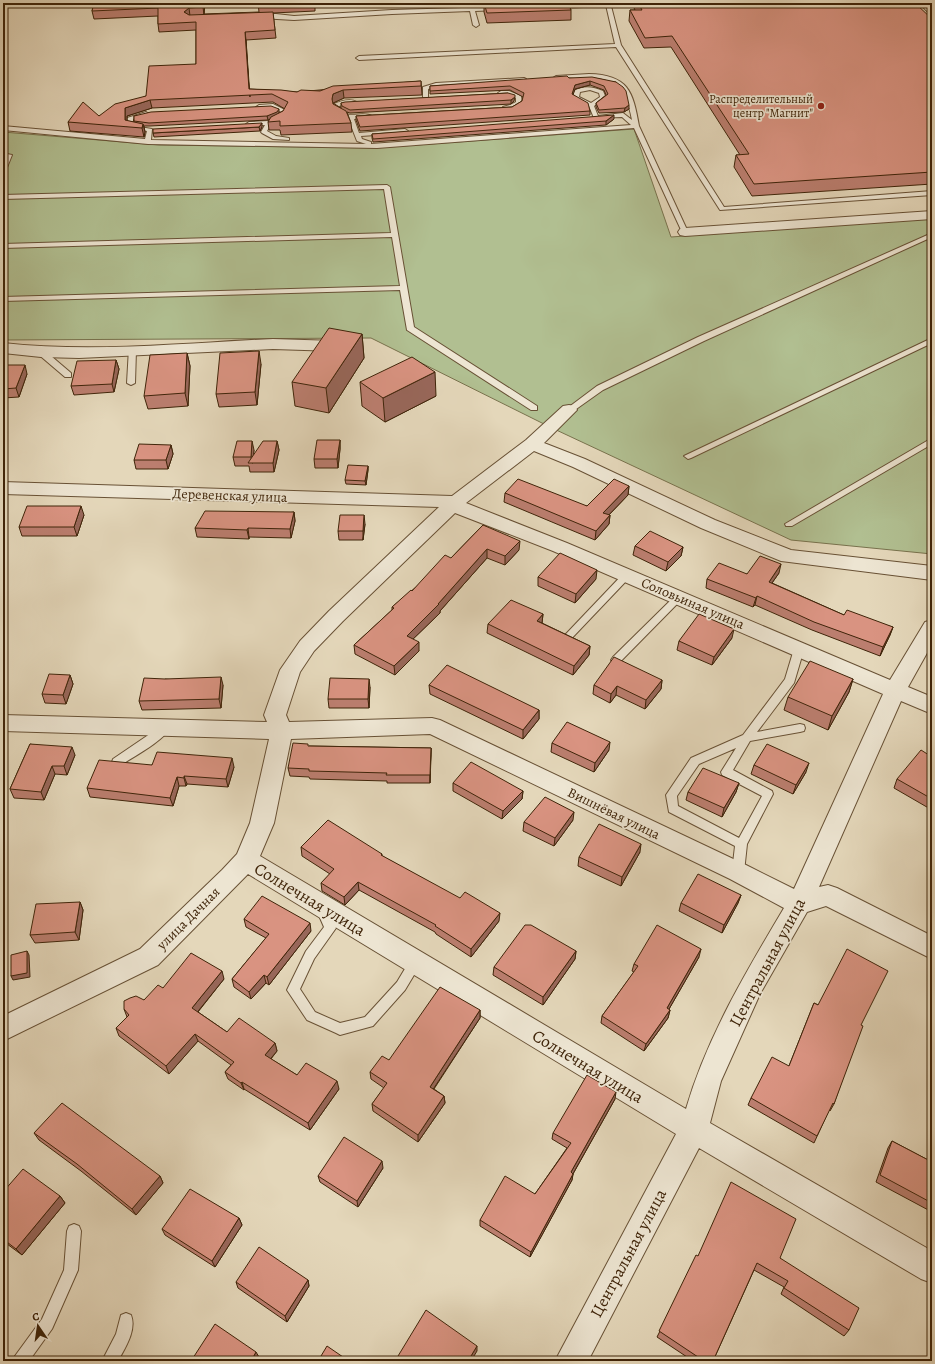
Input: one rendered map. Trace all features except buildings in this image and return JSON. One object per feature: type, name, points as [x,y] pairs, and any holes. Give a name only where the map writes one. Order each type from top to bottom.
[{"type":"street","points":[[685,232],[932,214]]},
{"type":"street","points":[[3,348],[41,352],[79,353],[273,344],[336,346]]},
{"type":"street","points":[[3,723],[282,731],[275,715],[290,670],[307,646],[336,616],[456,502],[532,444],[570,410]]},
{"type":"street","points":[[532,444],[579,463],[708,524],[788,556],[932,573]]},
{"type":"street","name":"Деревенская улица","points":[[3,488],[456,502]]},
{"type":"street","name":"Соловьиная улица","points":[[456,502],[460,508],[560,547],[932,706]]},
{"type":"street","name":"Центральная улица","points":[[571,1361],[694,1129],[708,1080],[751,986],[799,904],[895,690],[932,626]]},
{"type":"street","name":"Вишнёвая улица","points":[[282,731],[432,726],[738,872],[799,904]]},
{"type":"street","name":"улица Дачная","points":[[3,1028],[149,957],[246,860],[262,823],[282,731]]},
{"type":"street","name":"Солнечная улица","points":[[246,860],[694,1129],[932,1268]]},
{"type":"street","points":[[799,904],[828,895],[932,948]]},
{"type":"lane","points":[[650,3],[608,5],[618,45],[722,209],[932,194]]},
{"type":"lane","points":[[920,3],[932,14]]},
{"type":"lane","points":[[551,7],[583,6]]},
{"type":"lane","points":[[253,17],[276,16],[294,18],[392,10],[504,9]]},
{"type":"lane","points":[[472,10],[476,25]]},
{"type":"lane","points":[[359,58],[618,45]]},
{"type":"lane","points":[[546,78],[594,75],[614,78],[624,85],[634,107],[636,126],[685,232]]},
{"type":"lane","points":[[426,97],[425,88],[436,85],[530,79]]},
{"type":"lane","points":[[493,94],[509,93],[519,97],[519,103],[512,107],[506,110],[497,108]]},
{"type":"lane","points":[[419,98],[434,97]]},
{"type":"lane","points":[[359,101],[344,102],[336,105],[337,110],[341,114],[350,117],[374,115]]},
{"type":"lane","points":[[591,105],[596,117]]},
{"type":"lane","points":[[246,124],[269,124],[281,118],[284,111],[273,106],[250,107]]},
{"type":"lane","points":[[152,112],[130,118],[130,127],[157,130]]},
{"type":"lane","points":[[589,118],[623,115],[636,126]]},
{"type":"lane","points":[[350,117],[359,140],[377,146]]},
{"type":"lane","points":[[269,124],[264,132],[275,138],[295,140],[299,144]]},
{"type":"lane","points":[[3,128],[148,142],[377,146],[519,133],[636,126]]},
{"type":"lane","points":[[148,142],[150,130]]},
{"type":"lane","points":[[357,134],[412,131]]},
{"type":"lane","points":[[3,170],[9,155]]},
{"type":"lane","points":[[3,197],[387,187],[410,328],[534,408]]},
{"type":"lane","points":[[3,246],[395,235]]},
{"type":"lane","points":[[570,410],[600,388],[695,342],[932,235]]},
{"type":"lane","points":[[3,299],[403,288]]},
{"type":"lane","points":[[688,456],[932,340]]},
{"type":"lane","points":[[131,383],[132,350]]},
{"type":"lane","points":[[41,352],[68,375]]},
{"type":"lane","points":[[789,524],[932,441]]},
{"type":"lane","points":[[568,637],[626,575]]},
{"type":"lane","points":[[616,660],[679,597]]},
{"type":"lane","points":[[738,872],[741,844],[768,794],[726,772],[747,738],[790,680],[800,649]]},
{"type":"lane","points":[[117,762],[152,739],[166,727]]},
{"type":"lane","points":[[741,844],[673,810],[671,795],[695,761],[747,738],[800,728]]},
{"type":"lane","points":[[319,904],[330,928],[310,956],[293,990],[311,1016],[340,1029],[369,1022],[401,986],[410,970],[423,967]]},
{"type":"lane","points":[[20,1361],[47,1324],[71,1270],[74,1232]]},
{"type":"lane","points":[[110,1361],[123,1336],[126,1320]]},
{"type":"green space","points":[[634,129],[671,237],[932,218],[932,554],[791,540],[552,428],[371,338],[3,340],[3,132],[159,145],[376,148]]},
{"type":"place","name":"Распределительный центр \"Магнит\"","points":[[821,106]]}]
